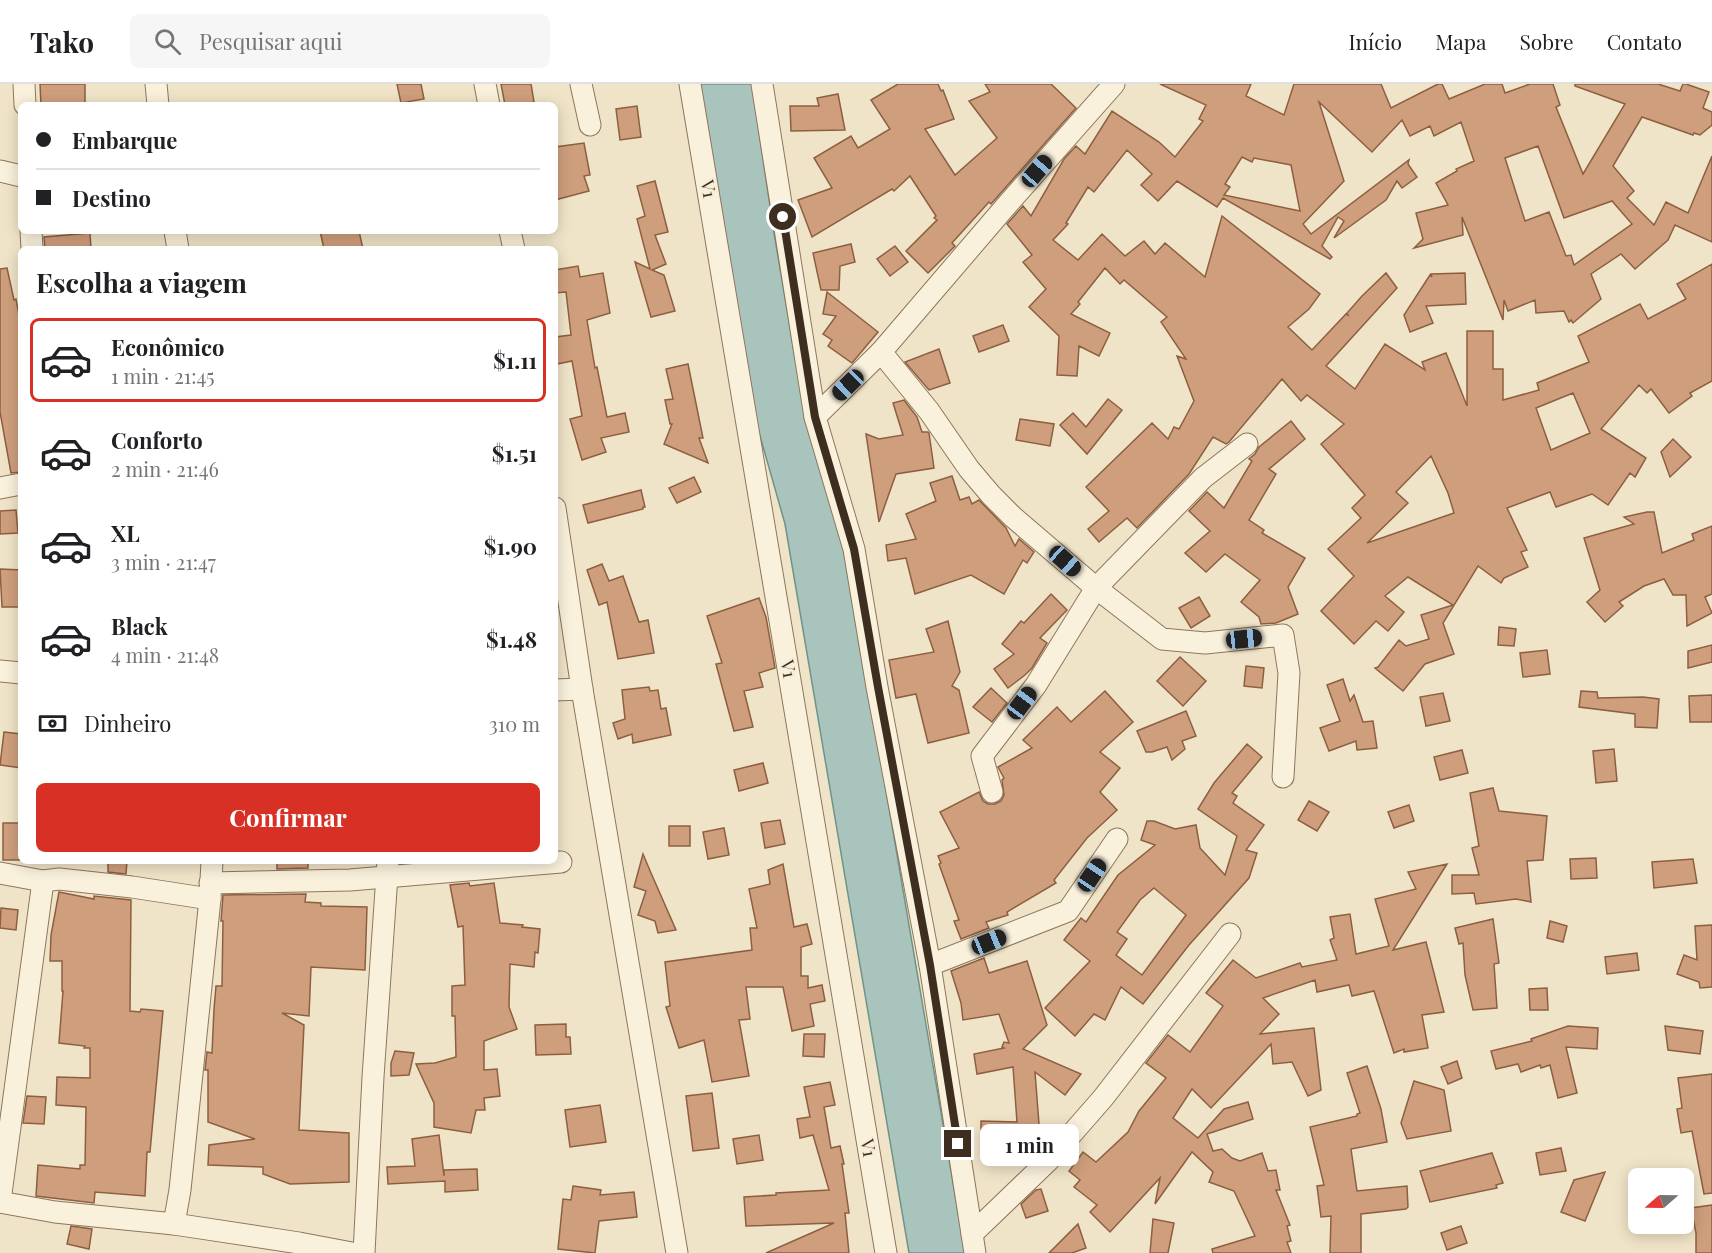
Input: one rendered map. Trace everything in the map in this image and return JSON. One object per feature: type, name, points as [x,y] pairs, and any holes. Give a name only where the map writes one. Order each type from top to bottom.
[{"type":"street","points":[[24,84],[25,102]]},
{"type":"street","points":[[156,84],[158,102]]},
{"type":"street","points":[[485,84],[488,102]]},
{"type":"street","points":[[581,84],[590,125]]},
{"type":"street","name":"V1","points":[[690,84],[886,1253]]},
{"type":"street","points":[[762,84],[815,417],[854,549],[930,965],[974,1243]]},
{"type":"street","points":[[815,417],[881,352],[1114,84]]},
{"type":"street","points":[[0,171],[18,175]]},
{"type":"street","points":[[881,352],[929,411],[969,469],[991,495],[1013,517],[1096,588],[1162,639],[1205,643],[1283,635],[1289,673],[1283,777]]},
{"type":"street","points":[[992,792],[982,756],[1036,685],[1096,588],[1203,478],[1246,444]]},
{"type":"street","points":[[0,488],[18,485]]},
{"type":"street","points":[[558,528],[582,690],[677,1253]]},
{"type":"street","points":[[0,670],[18,673]]},
{"type":"street","points":[[558,690],[582,690]]},
{"type":"street","points":[[930,965],[1068,911],[1117,838]]},
{"type":"street","points":[[174,1224],[180,1190],[212,864]]},
{"type":"street","points":[[0,873],[54,874],[132,887],[210,891],[340,880],[388,869],[496,864]]},
{"type":"street","points":[[364,1253],[373,1077],[388,869]]},
{"type":"street","points":[[54,874],[0,1201],[55,1212],[174,1224],[301,1248],[352,1253]]},
{"type":"street","points":[[974,1243],[1102,1098],[1230,933]]},
{"type":"water","points":[[700,84],[752,84],[773,227],[806,422],[846,556],[965,1253],[909,1253],[785,524],[747,390]]},
{"type":"building","points":[[40,84],[85,84],[85,102],[41,102]]},
{"type":"building","points":[[397,84],[421,84],[424,99],[401,102]]},
{"type":"building","points":[[501,84],[531,84],[534,102],[504,102]]},
{"type":"building","points":[[898,84],[938,84],[941,91],[943,90],[954,119],[925,129],[955,175],[997,138],[969,101],[990,92],[985,84],[1051,84],[1076,108],[991,204],[989,202],[952,243],[955,246],[928,273],[906,251],[937,220],[910,176],[894,191],[892,189],[812,237],[798,200],[832,188],[814,158],[851,136],[858,148],[890,129],[871,100]]},
{"type":"building","points":[[1160,84],[1251,84],[1246,96],[1284,115],[1294,84],[1381,84],[1391,108],[1438,84],[1442,84],[1449,99],[1485,84],[1502,84],[1505,93],[1530,84],[1553,84],[1560,105],[1556,107],[1583,174],[1625,104],[1575,86],[1575,84],[1658,84],[1680,91],[1683,84],[1686,84],[1709,92],[1703,108],[1712,112],[1712,125],[1700,135],[1694,133],[1693,135],[1642,117],[1613,166],[1634,191],[1627,198],[1654,225],[1666,202],[1688,213],[1712,156],[1712,242],[1675,225],[1668,240],[1635,269],[1621,254],[1591,274],[1601,299],[1573,323],[1571,320],[1569,322],[1564,311],[1536,313],[1535,300],[1508,311],[1504,300],[1503,320],[1462,217],[1463,235],[1414,248],[1423,239],[1416,213],[1448,205],[1436,183],[1457,171],[1456,169],[1474,161],[1461,122],[1434,136],[1430,126],[1410,136],[1402,120],[1372,152],[1319,102],[1344,181],[1303,224],[1311,234],[1409,160],[1408,164],[1417,177],[1402,188],[1397,181],[1386,200],[1334,238],[1344,221],[1338,217],[1322,246],[1332,257],[1330,259],[1223,198],[1217,207],[1177,181],[1158,201],[1141,185],[1152,174],[1127,150],[1094,192],[1088,187],[1066,223],[1068,224],[1053,240],[1078,260],[1102,234],[1125,256],[1144,241],[1155,254],[1165,243],[1205,277],[1222,216],[1320,294],[1309,309],[1288,327],[1312,350],[1386,273],[1397,288],[1326,366],[1355,389],[1385,344],[1425,370],[1422,362],[1446,353],[1467,406],[1467,331],[1493,331],[1493,369],[1503,369],[1503,400],[1539,390],[1537,383],[1589,362],[1578,336],[1640,304],[1648,319],[1686,299],[1677,284],[1712,264],[1712,381],[1690,393],[1692,396],[1669,413],[1651,389],[1647,393],[1639,385],[1601,429],[1646,458],[1635,477],[1630,473],[1608,505],[1592,494],[1556,507],[1550,492],[1507,508],[1527,550],[1521,552],[1528,567],[1504,578],[1501,583],[1478,566],[1443,623],[1454,654],[1425,664],[1403,691],[1375,668],[1399,640],[1406,646],[1429,639],[1421,615],[1453,605],[1408,577],[1385,596],[1404,612],[1388,631],[1376,621],[1354,644],[1321,611],[1354,576],[1328,549],[1361,518],[1352,508],[1365,495],[1321,444],[1344,424],[1307,395],[1301,401],[1282,379],[1229,442],[1226,444],[1213,437],[1189,474],[1137,528],[1127,518],[1099,542],[1088,529],[1109,511],[1086,487],[1152,423],[1168,439],[1174,427],[1179,429],[1194,401],[1177,356],[1186,359],[1161,322],[1167,317],[1124,280],[1120,284],[1105,268],[1071,314],[1110,333],[1099,356],[1079,346],[1077,376],[1057,375],[1059,336],[1029,307],[1046,289],[1023,262],[1032,255],[1007,224],[1023,206],[1031,216],[1064,159],[1076,146],[1085,154],[1112,111],[1159,142],[1175,157],[1203,121],[1199,119],[1206,105]],"holes":[[[1538,146],[1564,218],[1612,201],[1632,224],[1574,265],[1571,255],[1566,256],[1549,212],[1525,221],[1505,158]],[[1242,157],[1252,162],[1254,158],[1291,165],[1300,211],[1224,195],[1230,187],[1225,184]],[[1573,393],[1590,433],[1551,450],[1536,408]],[[1431,456],[1448,493],[1454,513],[1367,543],[1408,503],[1396,492]]]},
{"type":"building","points":[[838,94],[845,130],[791,131],[790,106],[819,106],[817,98]]},
{"type":"building","points":[[637,106],[641,137],[620,140],[616,109]]},
{"type":"building","points":[[584,143],[590,175],[584,176],[589,191],[558,199],[558,147]]},
{"type":"building","points":[[655,181],[668,232],[655,235],[666,264],[652,270],[664,275],[675,311],[651,317],[635,262],[650,269],[637,219],[645,216],[637,186]]},
{"type":"building","points":[[90,234],[91,246],[45,246],[44,237]]},
{"type":"building","points":[[321,234],[360,234],[362,246],[323,246]]},
{"type":"building","points":[[851,244],[855,262],[840,266],[839,290],[821,290],[813,253]]},
{"type":"building","points":[[895,246],[908,262],[890,276],[877,259]]},
{"type":"building","points":[[578,266],[580,277],[603,273],[610,313],[587,320],[595,368],[597,367],[607,417],[625,413],[629,432],[601,438],[606,452],[582,460],[570,419],[582,416],[572,361],[558,364],[558,337],[571,335],[566,292],[558,293],[558,269]]},
{"type":"building","points":[[7,268],[18,310],[18,472],[11,473],[0,412],[0,269]]},
{"type":"building","points":[[1465,273],[1466,304],[1426,306],[1433,323],[1410,332],[1404,315],[1430,275],[1432,277],[1431,274]]},
{"type":"building","points":[[827,292],[878,332],[852,363],[828,346],[832,340],[823,334],[836,316],[823,314]]},
{"type":"building","points":[[1003,325],[1009,341],[979,352],[973,336]]},
{"type":"building","points":[[939,349],[950,383],[929,390],[905,362]]},
{"type":"building","points":[[688,364],[703,438],[699,438],[708,463],[664,444],[672,424],[670,424],[665,400],[673,399],[666,369]]},
{"type":"building","points":[[1108,399],[1122,410],[1087,454],[1060,425],[1073,413],[1086,427]]},
{"type":"building","points":[[904,400],[917,417],[922,432],[929,433],[934,468],[896,474],[879,522],[866,434],[879,439],[903,435],[893,403]]},
{"type":"building","points":[[1020,419],[1054,424],[1050,446],[1016,440]]},
{"type":"building","points":[[1291,421],[1305,439],[1269,469],[1276,474],[1249,520],[1264,530],[1262,533],[1305,558],[1288,587],[1298,614],[1276,623],[1261,624],[1259,617],[1241,602],[1260,580],[1225,554],[1206,572],[1185,553],[1210,531],[1189,511],[1207,492],[1224,508],[1252,461],[1249,459],[1259,447]]},
{"type":"building","points":[[1673,439],[1691,457],[1670,477],[1661,452]]},
{"type":"building","points":[[952,476],[960,500],[969,497],[972,504],[979,500],[1006,528],[1015,546],[1019,539],[1034,552],[1027,563],[1023,560],[1004,594],[971,575],[915,594],[906,558],[888,561],[886,545],[916,539],[906,514],[936,501],[930,483]]},
{"type":"building","points":[[694,477],[701,492],[677,503],[669,488]]},
{"type":"building","points":[[641,490],[645,507],[643,509],[588,523],[583,505]]},
{"type":"building","points":[[16,510],[18,533],[0,534],[0,511]]},
{"type":"building","points":[[1654,512],[1662,553],[1694,540],[1692,534],[1712,526],[1712,594],[1705,597],[1712,613],[1687,626],[1686,595],[1673,595],[1664,579],[1644,586],[1619,602],[1623,606],[1605,622],[1587,602],[1600,590],[1584,538],[1634,524],[1624,517]]},
{"type":"building","points":[[602,564],[609,581],[623,576],[639,622],[648,620],[654,653],[618,659],[607,602],[599,605],[587,570]]},
{"type":"building","points":[[0,569],[18,570],[18,607],[2,607]]},
{"type":"building","points":[[1051,594],[1067,610],[1040,638],[1047,643],[1032,668],[1008,688],[994,669],[1014,654],[1002,644],[1021,621],[1024,623]]},
{"type":"building","points":[[1199,597],[1210,616],[1191,628],[1179,608]]},
{"type":"building","points":[[759,598],[766,617],[775,668],[759,673],[763,687],[744,691],[753,727],[734,731],[716,664],[722,663],[707,616]]},
{"type":"building","points":[[948,621],[960,672],[952,686],[959,690],[969,733],[928,743],[916,694],[896,698],[889,660],[934,652],[926,629]]},
{"type":"building","points":[[1499,627],[1516,629],[1514,646],[1498,645]]},
{"type":"building","points":[[1712,645],[1712,662],[1688,668],[1688,651]]},
{"type":"building","points":[[1547,650],[1550,674],[1523,677],[1520,653]]},
{"type":"building","points":[[1180,657],[1206,681],[1183,706],[1157,681]]},
{"type":"building","points":[[1246,666],[1264,668],[1262,688],[1244,686]]},
{"type":"building","points":[[1343,679],[1350,701],[1354,695],[1363,722],[1373,721],[1377,748],[1357,750],[1356,741],[1329,751],[1320,728],[1340,721],[1327,685]]},
{"type":"building","points":[[649,687],[650,691],[658,690],[661,709],[666,708],[671,735],[633,743],[632,734],[618,739],[613,723],[625,719],[622,690]]},
{"type":"building","points":[[991,688],[1007,703],[992,722],[973,707]]},
{"type":"building","points":[[1105,691],[1133,722],[1100,752],[1120,768],[1100,792],[1117,810],[1087,838],[1054,880],[1056,883],[1007,912],[1008,915],[986,922],[989,928],[961,939],[954,921],[959,920],[938,856],[959,848],[940,812],[979,792],[983,801],[988,804],[1001,801],[1004,795],[1002,780],[1004,778],[998,767],[1032,748],[1023,740],[1057,707],[1071,722]]},
{"type":"building","points":[[1581,691],[1597,692],[1598,698],[1659,699],[1657,728],[1635,727],[1635,714],[1579,707]]},
{"type":"building","points":[[1443,693],[1450,721],[1426,726],[1420,697]]},
{"type":"building","points":[[1712,695],[1712,722],[1690,722],[1689,696]]},
{"type":"building","points":[[1186,711],[1196,736],[1182,741],[1185,749],[1172,760],[1167,747],[1146,752],[1137,731]]},
{"type":"building","points":[[4,732],[18,734],[18,768],[0,765]]},
{"type":"building","points":[[1247,744],[1262,757],[1232,793],[1237,796],[1233,803],[1264,825],[1246,850],[1257,853],[1249,878],[1189,945],[1143,1004],[1121,987],[1105,1020],[1094,1014],[1075,1036],[1045,1008],[1090,961],[1064,940],[1081,918],[1086,922],[1118,875],[1155,845],[1141,840],[1147,821],[1154,821],[1175,829],[1196,825],[1200,848],[1225,875],[1237,836],[1198,809],[1214,783]],"holes":[[[1154,888],[1186,915],[1142,975],[1116,955],[1127,939],[1117,932],[1140,900]]]},
{"type":"building","points":[[1614,749],[1617,781],[1596,783],[1593,751]]},
{"type":"building","points":[[1462,750],[1468,773],[1440,780],[1434,757]]},
{"type":"building","points":[[763,763],[768,783],[739,791],[734,770]]},
{"type":"building","points":[[1493,788],[1499,811],[1547,816],[1543,860],[1527,861],[1531,902],[1516,899],[1476,904],[1474,893],[1452,894],[1452,875],[1479,875],[1472,848],[1479,846],[1470,793]]},
{"type":"building","points":[[1309,801],[1329,812],[1317,831],[1298,820]]},
{"type":"building","points":[[1409,805],[1414,821],[1394,828],[1388,812]]},
{"type":"building","points":[[780,820],[785,844],[765,848],[761,823]]},
{"type":"building","points":[[3,823],[18,823],[18,860],[3,860]]},
{"type":"building","points":[[669,826],[690,826],[690,846],[669,846]]},
{"type":"building","points":[[724,828],[729,855],[708,859],[703,832]]},
{"type":"building","points":[[643,854],[676,930],[658,933],[655,921],[638,915],[646,891],[634,887]]},
{"type":"building","points":[[1596,858],[1597,878],[1571,879],[1570,859]]},
{"type":"building","points":[[1693,859],[1697,883],[1654,888],[1652,862]]},
{"type":"building","points":[[108,864],[127,864],[126,874],[108,872]]},
{"type":"building","points":[[277,864],[308,864],[308,868],[277,869]]},
{"type":"building","points":[[783,864],[794,927],[807,924],[812,944],[801,947],[801,976],[808,976],[808,988],[822,985],[825,1001],[810,1004],[814,1026],[792,1031],[783,987],[746,987],[750,1019],[739,1020],[749,1076],[712,1082],[704,1040],[679,1048],[666,1007],[670,1006],[665,962],[752,950],[750,928],[757,928],[749,889],[770,884],[768,870]]},
{"type":"building","points":[[1447,864],[1393,950],[1426,942],[1444,1012],[1422,1015],[1428,1048],[1404,1052],[1404,1049],[1394,1053],[1374,991],[1352,996],[1349,985],[1317,992],[1315,980],[1263,998],[1279,1014],[1260,1034],[1314,1028],[1321,1090],[1308,1096],[1292,1062],[1273,1064],[1271,1044],[1211,1108],[1192,1089],[1173,1118],[1198,1138],[1224,1109],[1248,1102],[1253,1119],[1207,1134],[1213,1151],[1222,1149],[1232,1158],[1240,1161],[1262,1153],[1268,1171],[1276,1170],[1280,1190],[1276,1190],[1290,1225],[1287,1226],[1291,1241],[1287,1242],[1291,1253],[1213,1253],[1212,1249],[1255,1236],[1234,1191],[1209,1182],[1213,1172],[1192,1152],[1155,1204],[1160,1178],[1110,1232],[1090,1212],[1097,1205],[1074,1187],[1080,1180],[1069,1171],[1083,1152],[1096,1162],[1128,1132],[1139,1111],[1166,1078],[1146,1063],[1168,1035],[1190,1052],[1223,1006],[1206,993],[1233,960],[1256,978],[1300,963],[1302,967],[1337,960],[1330,940],[1334,938],[1330,917],[1350,914],[1356,954],[1389,946],[1375,899],[1416,889],[1408,872]]},
{"type":"building","points":[[469,883],[470,886],[494,883],[500,923],[540,929],[534,967],[510,964],[509,1007],[517,1029],[484,1041],[484,1070],[497,1069],[500,1096],[484,1098],[485,1110],[476,1110],[471,1133],[434,1127],[434,1103],[416,1064],[435,1063],[456,1057],[452,986],[465,985],[463,926],[458,927],[450,885]]},
{"type":"building","points":[[59,892],[94,899],[94,896],[131,900],[130,1011],[140,1012],[141,1009],[163,1011],[150,1152],[147,1152],[145,1196],[95,1192],[94,1203],[36,1196],[38,1165],[80,1169],[80,1165],[85,1165],[86,1107],[56,1105],[57,1077],[90,1078],[90,1048],[59,1043],[63,991],[62,961],[50,961],[51,935]]},
{"type":"building","points":[[306,894],[305,902],[321,903],[321,906],[367,907],[365,970],[311,967],[309,1016],[282,1013],[304,1025],[299,1130],[349,1133],[349,1182],[290,1184],[263,1174],[263,1167],[208,1165],[209,1145],[255,1139],[208,1122],[208,1070],[205,1070],[207,1052],[212,1053],[216,986],[222,986],[223,895]]},
{"type":"building","points":[[1,908],[18,910],[16,930],[0,928]]},
{"type":"building","points":[[1493,919],[1499,963],[1494,964],[1497,1008],[1473,1010],[1465,975],[1463,943],[1459,944],[1455,928]]},
{"type":"building","points":[[1550,921],[1567,926],[1563,942],[1547,938]]},
{"type":"building","points":[[1712,925],[1712,987],[1700,988],[1699,982],[1677,974],[1684,955],[1697,960],[1695,926]]},
{"type":"building","points":[[1637,953],[1639,970],[1607,974],[1605,957]]},
{"type":"building","points":[[984,958],[989,973],[1027,961],[1047,1025],[1023,1049],[1081,1074],[1065,1095],[1035,1072],[1041,1150],[1025,1137],[1025,1139],[981,1138],[981,1121],[1017,1122],[1013,1067],[977,1074],[974,1054],[1004,1048],[1002,1047],[1004,1042],[1009,1043],[999,1014],[963,1020],[961,1003],[951,971]]},
{"type":"building","points":[[1547,988],[1548,1010],[1530,1010],[1529,989]]},
{"type":"building","points":[[566,1024],[566,1037],[570,1037],[571,1054],[536,1055],[535,1025]]},
{"type":"building","points":[[1568,1026],[1598,1028],[1597,1049],[1566,1047],[1577,1093],[1558,1098],[1550,1065],[1541,1068],[1540,1065],[1521,1072],[1518,1064],[1496,1069],[1491,1051],[1532,1041],[1531,1039]]},
{"type":"building","points":[[1665,1026],[1703,1031],[1700,1054],[1668,1050]]},
{"type":"building","points":[[804,1034],[825,1034],[824,1057],[803,1056]]},
{"type":"building","points":[[395,1051],[414,1053],[409,1075],[391,1076],[391,1063]]},
{"type":"building","points":[[1457,1061],[1462,1078],[1448,1084],[1441,1067]]},
{"type":"building","points":[[1367,1066],[1381,1109],[1387,1142],[1351,1149],[1357,1191],[1407,1186],[1408,1207],[1361,1214],[1361,1253],[1330,1253],[1331,1216],[1321,1217],[1317,1186],[1324,1185],[1310,1127],[1357,1116],[1360,1113],[1347,1073]]},
{"type":"building","points":[[1712,1074],[1712,1193],[1704,1194],[1692,1131],[1681,1133],[1677,1109],[1682,1108],[1678,1078]]},
{"type":"building","points":[[1414,1081],[1444,1090],[1451,1131],[1407,1139],[1401,1123]]},
{"type":"building","points":[[830,1082],[835,1105],[824,1107],[831,1148],[840,1146],[844,1164],[842,1164],[849,1213],[845,1213],[849,1253],[766,1253],[834,1223],[746,1226],[744,1197],[829,1190],[813,1135],[800,1138],[797,1119],[810,1117],[804,1087]]},
{"type":"building","points":[[712,1093],[719,1148],[693,1151],[686,1096]]},
{"type":"building","points":[[27,1096],[46,1097],[44,1124],[23,1123]]},
{"type":"building","points":[[600,1105],[606,1142],[570,1147],[565,1110]]},
{"type":"building","points":[[439,1135],[444,1176],[444,1170],[477,1169],[478,1190],[445,1192],[445,1181],[388,1184],[387,1167],[415,1166],[412,1139]]},
{"type":"building","points":[[759,1135],[763,1160],[737,1164],[733,1139]]},
{"type":"building","points":[[1561,1148],[1566,1171],[1540,1175],[1536,1153]]},
{"type":"building","points":[[1492,1153],[1503,1183],[1496,1185],[1497,1188],[1430,1202],[1420,1171]]},
{"type":"building","points":[[1605,1172],[1585,1221],[1561,1212],[1574,1180]]},
{"type":"building","points":[[573,1186],[601,1190],[600,1195],[634,1192],[637,1217],[599,1221],[595,1253],[558,1249],[563,1199],[571,1200]]},
{"type":"building","points":[[1041,1189],[1048,1211],[1026,1218],[1021,1204],[1036,1190]]},
{"type":"building","points":[[1712,1205],[1712,1253],[1696,1253],[1694,1208]]},
{"type":"building","points":[[1153,1219],[1174,1223],[1168,1253],[1150,1253]]},
{"type":"building","points":[[1078,1224],[1086,1248],[1072,1253],[1049,1253]]},
{"type":"building","points":[[71,1226],[92,1229],[89,1249],[67,1244]]},
{"type":"building","points":[[1461,1226],[1467,1243],[1447,1250],[1441,1233]]},
{"type":"route","points":[[783,217],[815,417],[854,549],[930,965],[958,1144]]}]
